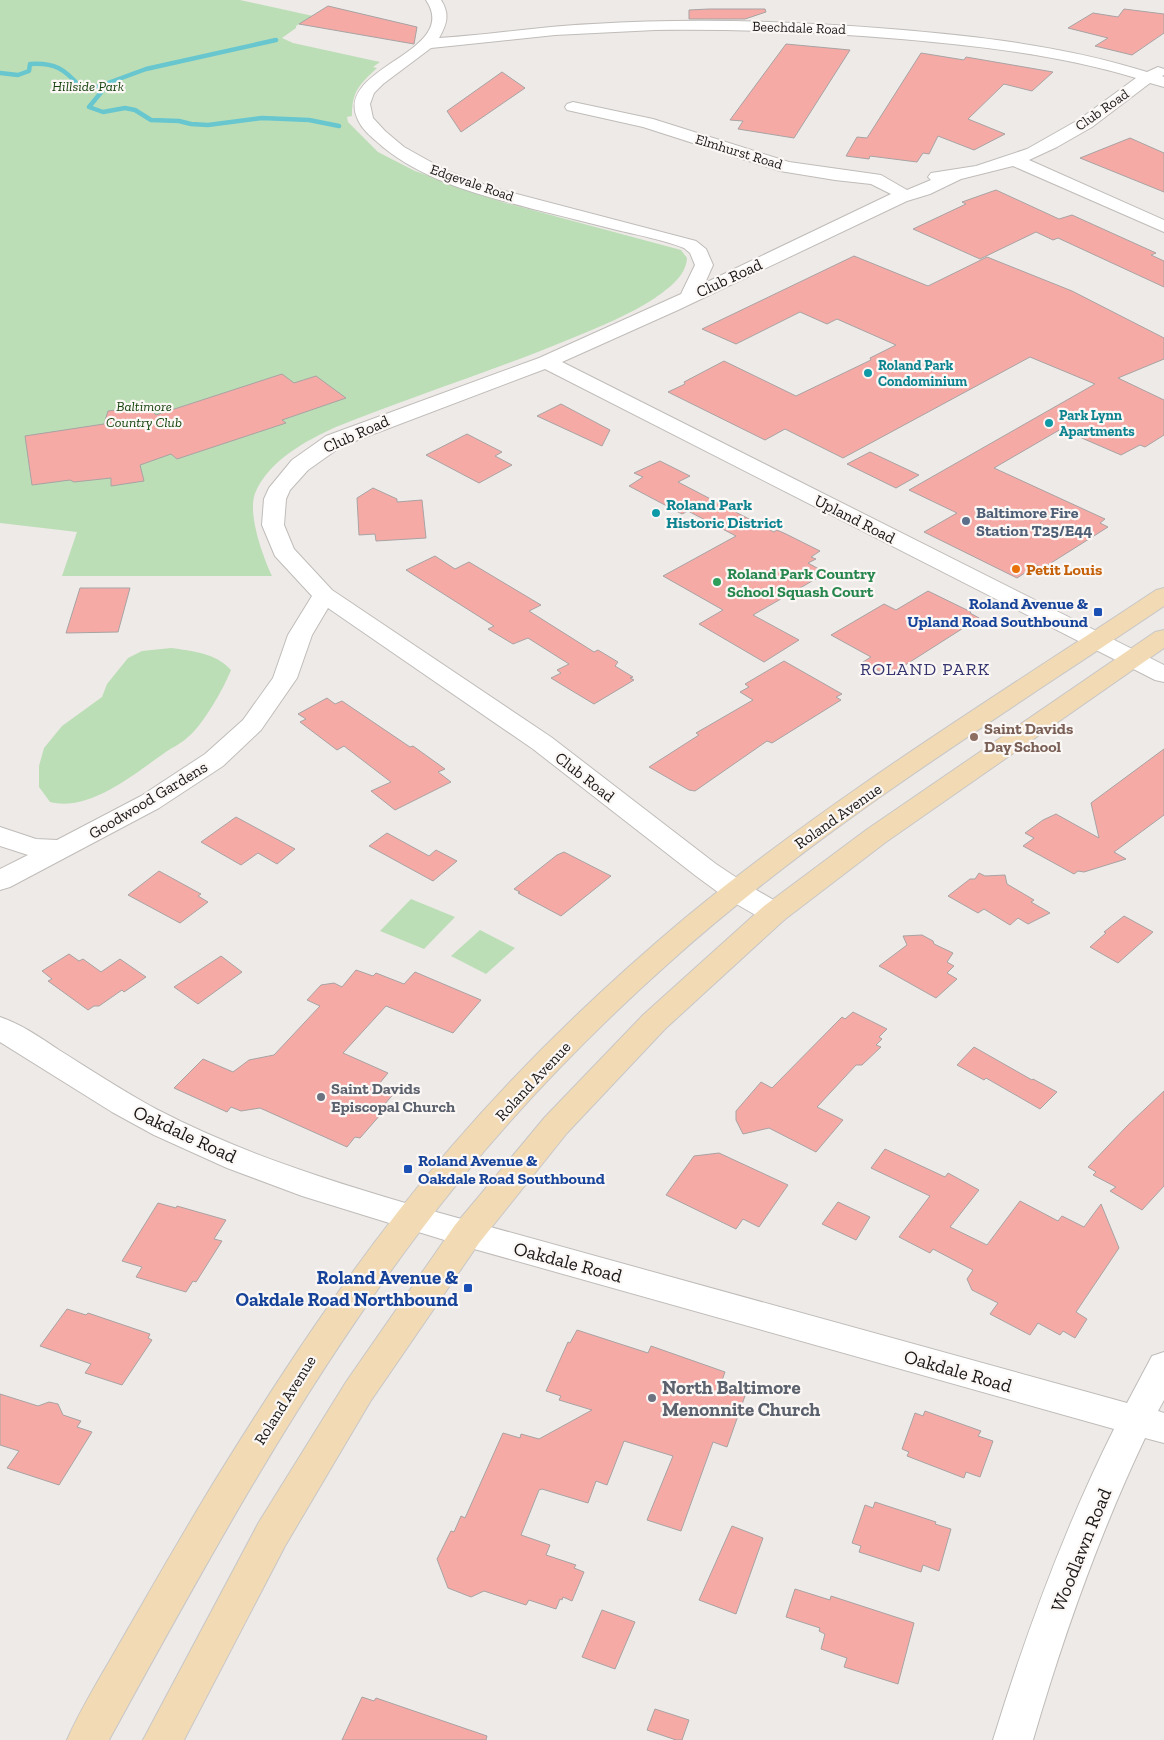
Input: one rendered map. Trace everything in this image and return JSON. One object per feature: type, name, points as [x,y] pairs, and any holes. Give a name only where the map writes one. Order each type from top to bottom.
[{"type":"main road","name":"Roland Avenue","points":[[87,1740],[212,1519],[280,1406],[327,1334],[411,1218],[470,1148],[583,1028],[659,956],[736,891],[853,804],[1164,595]]},
{"type":"main road","points":[[163,1740],[272,1534],[310,1468],[358,1392],[468,1234],[556,1124],[601,1075],[690,988],[774,913],[876,836],[1164,637]]},
{"type":"street","name":"Edgevale Road","points":[[433,0],[438,6],[440,22],[435,36],[429,44],[373,83],[363,96],[361,102],[365,118],[386,141],[427,167],[460,181],[511,197],[686,243],[699,250],[704,265]]},
{"type":"street","name":"Beechdale Road","points":[[429,44],[453,43],[514,34],[622,27],[792,27],[850,30],[993,44],[1056,54],[1156,80]]},
{"type":"street","name":"Club Road","points":[[874,179],[907,180],[955,176],[1016,161],[1041,150],[1156,80],[1164,69]]},
{"type":"street","name":"Elmhurst Road","points":[[573,107],[647,123],[786,167],[874,179],[899,191],[901,197]]},
{"type":"street","points":[[1016,161],[1164,227]]},
{"type":"street","name":"Club Road","points":[[774,913],[736,891],[542,743],[324,595],[283,551],[273,525],[275,498],[289,476],[313,454],[334,441],[546,362],[737,275],[901,197],[924,190],[955,176]]},
{"type":"street","points":[[689,297],[704,265],[720,272],[737,275]]},
{"type":"street","name":"Upland Road","points":[[546,362],[1164,675]]},
{"type":"street","name":"Goodwood Gardens","points":[[0,881],[64,849],[150,802],[193,776],[214,760],[252,724],[285,678],[300,635],[324,595]]},
{"type":"street","points":[[0,836],[34,848],[64,849]]},
{"type":"street","name":"Oakdale Road","points":[[0,1028],[120,1103],[167,1128],[262,1169],[411,1218],[1149,1424]]},
{"type":"street","name":"Woodlawn Road","points":[[1013,1740],[1046,1636],[1081,1544],[1149,1424],[1164,1366]]},
{"type":"green space","name":"Baltimore Country Club","points":[[0,0],[240,0],[313,16],[296,26],[296,28],[282,38],[293,43],[380,62],[373,67],[377,68],[355,94],[352,116],[347,117],[348,122],[378,152],[415,171],[502,202],[681,250],[687,258],[684,270],[676,281],[655,298],[614,320],[541,351],[336,427],[290,452],[262,480],[253,500],[254,522],[257,534],[272,576],[62,576],[77,532],[0,523]]},
{"type":"green space","points":[[171,648],[211,656],[231,670],[218,696],[200,724],[182,742],[110,790],[80,802],[65,804],[50,802],[39,787],[39,766],[44,748],[62,726],[102,697],[107,684],[128,658],[142,651]]},
{"type":"green space","points":[[411,899],[455,917],[424,949],[380,931]]},
{"type":"green space","points":[[480,930],[515,948],[486,974],[451,956]]},
{"type":"building","points":[[328,6],[417,27],[414,44],[299,24]]},
{"type":"building","points":[[765,9],[766,12],[745,19],[689,19],[689,10]]},
{"type":"building","points":[[1124,9],[1164,14],[1164,33],[1132,55],[1095,46],[1108,38],[1068,28],[1093,13],[1118,17]]},
{"type":"building","points":[[786,44],[850,50],[794,138],[738,129],[743,121],[730,120]]},
{"type":"building","points":[[921,53],[964,60],[966,57],[1053,72],[1032,91],[1004,84],[968,119],[1005,134],[974,150],[938,136],[929,154],[923,153],[917,162],[870,156],[869,159],[846,156],[857,137],[867,138]]},
{"type":"building","points":[[502,72],[525,88],[461,132],[447,111]]},
{"type":"building","points":[[1130,138],[1164,153],[1164,192],[1080,158]]},
{"type":"building","points":[[996,190],[1059,219],[1072,215],[1156,253],[1151,255],[1164,261],[1164,287],[1058,238],[1053,240],[1036,232],[980,259],[913,229],[966,204],[962,202]]},
{"type":"building","points":[[854,256],[928,286],[987,257],[1072,291],[1164,338],[1164,359],[1118,378],[1164,400],[1164,435],[1145,447],[1140,445],[1121,455],[1061,429],[994,468],[1105,519],[1100,523],[1108,527],[1043,568],[1037,565],[1017,578],[924,532],[957,513],[909,490],[1095,384],[1030,357],[843,458],[785,429],[765,440],[668,392],[724,361],[796,396],[871,360],[870,358],[896,345],[837,319],[827,324],[800,312],[736,344],[702,329]]},
{"type":"building","points":[[282,374],[294,383],[316,376],[346,398],[282,420],[286,423],[177,459],[171,454],[140,465],[144,481],[111,486],[111,478],[74,482],[70,480],[32,485],[25,436],[104,424],[108,411],[148,406],[156,415]]},
{"type":"building","points":[[561,404],[610,430],[602,446],[537,416]]},
{"type":"building","points":[[467,434],[502,452],[495,456],[512,465],[479,483],[426,455]]},
{"type":"building","points":[[870,452],[919,475],[896,488],[847,464]]},
{"type":"building","points":[[660,461],[690,476],[678,482],[774,532],[777,530],[820,551],[811,557],[816,559],[808,563],[826,573],[753,615],[799,640],[764,662],[699,624],[723,610],[663,576],[736,536],[688,511],[682,514],[629,486],[643,477],[634,473]]},
{"type":"building","points":[[373,488],[397,499],[397,502],[422,500],[426,538],[376,541],[375,534],[359,535],[357,498]]},
{"type":"building","points":[[435,556],[455,569],[469,562],[541,605],[529,611],[594,652],[598,650],[618,662],[615,666],[633,677],[630,678],[634,680],[594,704],[551,678],[561,673],[557,670],[569,664],[528,638],[513,644],[488,629],[494,626],[406,570]]},
{"type":"building","points":[[80,588],[130,588],[118,632],[66,633]]},
{"type":"building","points":[[928,591],[971,612],[979,618],[888,676],[863,662],[871,657],[831,635],[884,604],[896,610]]},
{"type":"building","points":[[784,661],[842,694],[836,697],[841,700],[772,743],[767,741],[695,791],[689,790],[649,767],[699,735],[696,733],[753,700],[740,692],[749,687],[745,684]]},
{"type":"building","points":[[327,698],[335,704],[342,701],[410,747],[413,746],[445,769],[438,772],[451,782],[395,810],[371,791],[391,782],[344,746],[337,750],[300,722],[306,719],[298,714]]},
{"type":"building","points":[[1164,749],[1164,815],[1114,852],[1126,859],[1084,872],[1078,871],[1074,874],[1023,846],[1034,838],[1025,833],[1043,820],[1056,814],[1099,838],[1091,803]]},
{"type":"building","points":[[236,817],[295,849],[277,864],[258,853],[241,865],[201,842]]},
{"type":"building","points":[[387,833],[429,856],[436,850],[457,861],[433,881],[369,846]]},
{"type":"building","points":[[564,852],[611,876],[561,916],[514,889],[557,855]]},
{"type":"building","points":[[159,871],[201,894],[198,896],[208,902],[180,923],[128,895]]},
{"type":"building","points":[[979,873],[985,876],[1005,875],[1007,884],[1034,900],[1031,902],[1050,913],[1028,924],[1018,918],[1010,925],[984,909],[978,913],[948,896],[970,879],[975,879]]},
{"type":"building","points":[[1124,916],[1153,932],[1118,963],[1090,947],[1106,933],[1104,932]]},
{"type":"building","points":[[922,935],[933,941],[934,944],[953,953],[947,962],[954,966],[947,973],[957,979],[936,998],[879,966],[907,945],[903,936]]},
{"type":"building","points":[[69,954],[79,961],[83,959],[101,972],[120,959],[146,977],[124,992],[122,990],[99,1006],[94,1006],[88,1010],[48,981],[52,979],[42,971]]},
{"type":"building","points":[[221,956],[242,972],[198,1004],[174,987]]},
{"type":"building","points":[[356,970],[373,976],[376,973],[404,984],[415,972],[481,1000],[453,1033],[386,1006],[343,1053],[388,1073],[379,1084],[396,1091],[384,1105],[388,1106],[360,1138],[355,1137],[347,1147],[260,1108],[241,1111],[231,1107],[227,1112],[174,1088],[203,1059],[233,1072],[249,1060],[274,1055],[320,1006],[307,1000],[321,985],[334,983],[342,987]]},
{"type":"building","points":[[853,1012],[887,1029],[879,1037],[882,1039],[876,1045],[881,1047],[862,1065],[856,1065],[817,1107],[843,1120],[816,1152],[769,1128],[743,1134],[736,1120],[736,1111],[761,1082],[772,1088],[842,1017],[845,1019]]},
{"type":"building","points":[[974,1047],[1057,1092],[1040,1109],[986,1078],[984,1080],[957,1065]]},
{"type":"building","points":[[1164,1091],[1164,1186],[1142,1210],[1110,1191],[1116,1187],[1093,1175],[1096,1172],[1088,1167]]},
{"type":"building","points":[[885,1149],[945,1177],[948,1173],[979,1190],[950,1227],[987,1245],[1020,1201],[1058,1221],[1062,1216],[1084,1227],[1101,1204],[1119,1248],[1076,1312],[1087,1319],[1075,1338],[1063,1331],[1060,1335],[1038,1323],[1030,1335],[990,1314],[998,1303],[972,1290],[967,1279],[973,1270],[933,1249],[930,1253],[899,1237],[930,1196],[871,1168]]},
{"type":"building","points":[[719,1153],[788,1185],[759,1227],[743,1219],[736,1229],[666,1195],[694,1156]]},
{"type":"building","points":[[838,1202],[870,1217],[856,1240],[822,1224]]},
{"type":"building","points":[[158,1203],[176,1208],[177,1206],[226,1220],[214,1239],[222,1241],[196,1282],[193,1281],[186,1292],[136,1277],[142,1267],[122,1261]]},
{"type":"building","points":[[67,1309],[86,1315],[88,1313],[150,1334],[148,1338],[152,1340],[122,1385],[85,1373],[91,1364],[40,1346]]},
{"type":"building","points":[[577,1330],[648,1353],[651,1346],[725,1372],[720,1386],[746,1393],[727,1447],[713,1442],[681,1531],[647,1520],[673,1456],[624,1441],[607,1485],[596,1481],[588,1503],[542,1489],[539,1490],[521,1535],[550,1545],[546,1555],[576,1565],[574,1568],[584,1572],[572,1601],[563,1597],[562,1600],[560,1599],[556,1609],[529,1600],[526,1605],[484,1591],[471,1597],[448,1588],[437,1559],[451,1531],[454,1532],[461,1516],[465,1518],[503,1433],[520,1438],[521,1434],[539,1439],[592,1410],[559,1400],[561,1396],[546,1391],[568,1342],[570,1343]]},
{"type":"building","points":[[0,1394],[38,1406],[49,1402],[58,1404],[63,1415],[81,1421],[77,1427],[92,1432],[59,1485],[7,1468],[19,1451],[0,1445]]},
{"type":"building","points":[[925,1411],[981,1431],[978,1436],[993,1441],[980,1477],[966,1472],[964,1478],[907,1456],[909,1452],[902,1449],[915,1413],[923,1416]]},
{"type":"building","points":[[875,1502],[936,1522],[935,1524],[951,1529],[939,1571],[923,1565],[921,1572],[859,1552],[861,1546],[852,1543],[865,1505],[873,1508]]},
{"type":"building","points":[[732,1526],[763,1538],[736,1614],[699,1600]]},
{"type":"building","points":[[795,1589],[830,1600],[831,1596],[914,1623],[898,1684],[844,1667],[847,1658],[821,1649],[825,1634],[819,1631],[820,1628],[786,1617]]},
{"type":"building","points":[[602,1610],[635,1622],[615,1669],[582,1657]]},
{"type":"building","points":[[362,1697],[374,1701],[376,1698],[487,1736],[486,1740],[342,1740]]},
{"type":"building","points":[[655,1709],[689,1720],[682,1740],[676,1740],[647,1730]]},
{"type":"waterway","points":[[97,87],[146,69],[276,40]]},
{"type":"waterway","points":[[0,73],[18,75],[29,71],[30,64],[46,64],[64,71],[80,87],[97,87]]},
{"type":"waterway","points":[[97,87],[103,90],[89,107],[103,112],[125,108],[135,110],[151,120],[208,125],[262,118],[309,120],[339,126]]},
{"type":"place","name":"Roland Park Condominium","points":[[868,373]]},
{"type":"place","name":"Park Lynn Apartments","points":[[1049,423]]},
{"type":"place","name":"Roland Park Historic District","points":[[656,513]]},
{"type":"place","name":"Baltimore Fire Station T25/E44","points":[[966,521]]},
{"type":"place","name":"Petit Louis","points":[[1016,569]]},
{"type":"place","name":"Roland Park Country School Squash Court","points":[[717,582]]},
{"type":"place","name":"Roland Avenue & Upland Road Southbound","points":[[1098,612]]},
{"type":"place","name":"Saint Davids Day School","points":[[974,737]]},
{"type":"place","name":"Saint Davids Episcopal Church","points":[[321,1097]]},
{"type":"place","name":"Roland Avenue & Oakdale Road Southbound","points":[[408,1169]]},
{"type":"place","name":"Roland Avenue & Oakdale Road Northbound","points":[[468,1288]]},
{"type":"place","name":"North Baltimore Menonnite Church","points":[[652,1398]]},
{"type":"district","name":"ROLAND PARK","points":[[925,669]]},
{"type":"park label","name":"Hillside Park","points":[[88,86]]}]
